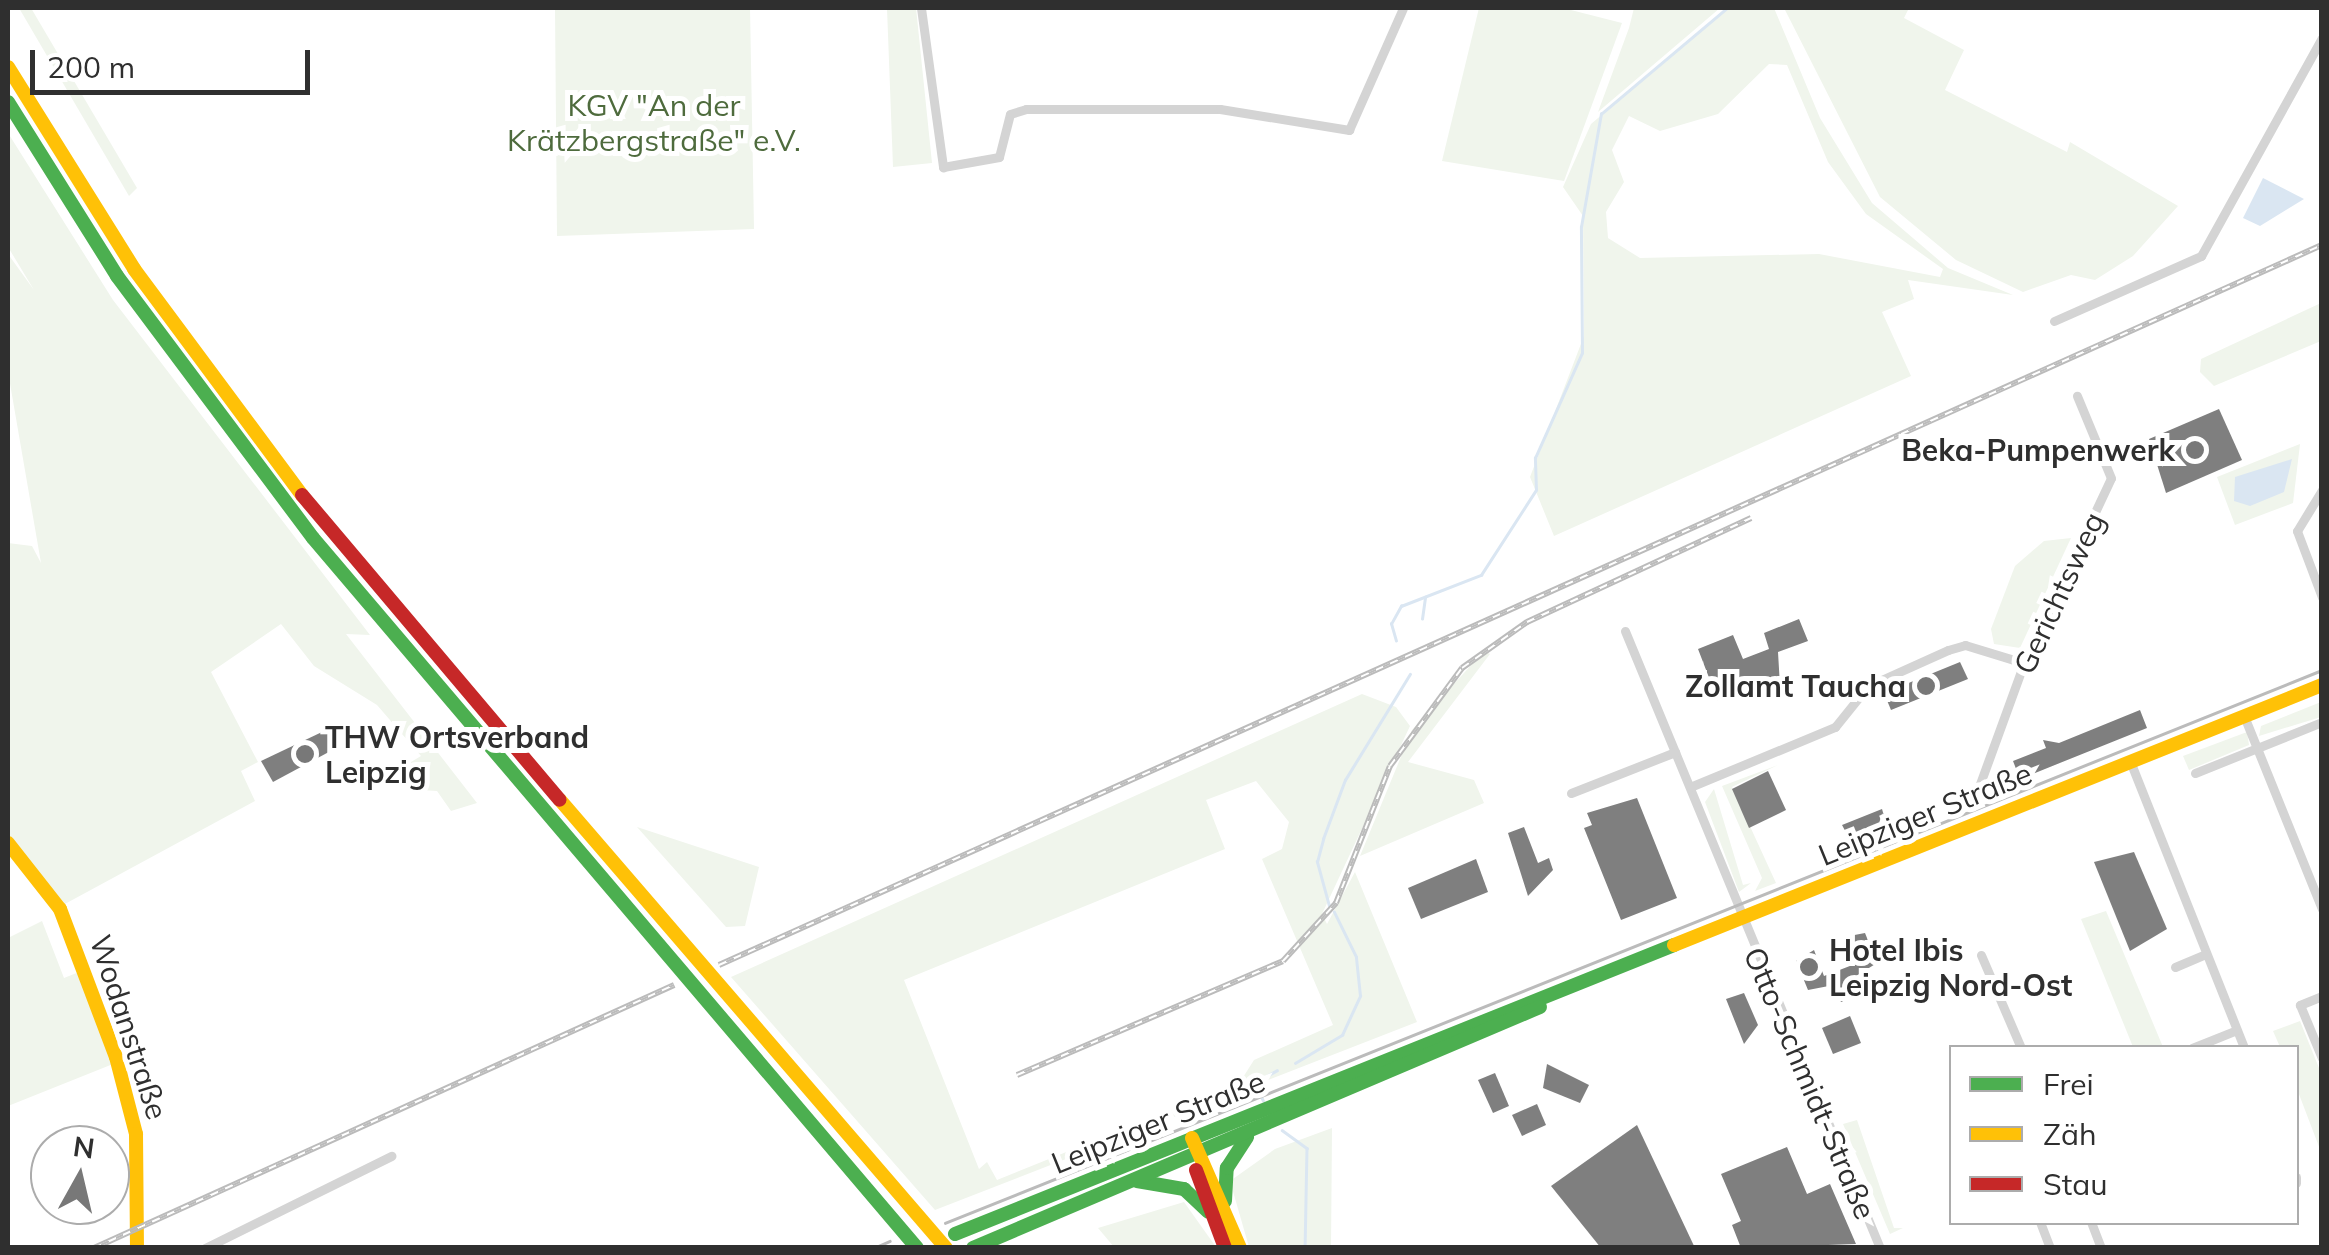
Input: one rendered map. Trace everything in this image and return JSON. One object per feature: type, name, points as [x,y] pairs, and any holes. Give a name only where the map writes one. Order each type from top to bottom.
[{"type":"main road","points":[[8,67],[225,398],[386,602],[946,1248]]},
{"type":"main road","points":[[8,102],[210,405],[678,970],[917,1248]]},
{"type":"main road","name":"Leipziger Straße","points":[[955,1234],[1551,998],[2322,684]]},
{"type":"main road","name":"Wodanstraße","points":[[8,843],[60,909],[116,1057],[136,1134],[137,1248]]},
{"type":"main road","name":"Leipziger Straße","points":[[972,1248],[1324,1105],[1551,998]]},
{"type":"main road","points":[[1226,1207],[1226,1168],[1247,1137]]},
{"type":"main road","points":[[1189,1140],[1224,1248]]},
{"type":"main road","points":[[1196,1158],[1226,1207],[1240,1248]]},
{"type":"main road","points":[[1136,1181],[1184,1190],[1211,1215]]},
{"type":"street","points":[[920,8],[943,167],[998,157],[1010,114],[1026,109],[1220,108],[1349,130],[1403,8]]},
{"type":"street","points":[[2054,321],[2201,256],[2322,38]]},
{"type":"street","name":"Gerichtsweg","points":[[1977,792],[2024,663],[2111,478],[2076,396]]},
{"type":"street","points":[[2322,490],[2297,531],[2322,597]]},
{"type":"street","name":"Otto-Schmidt-Straße","points":[[1626,632],[1740,918],[1880,1248]]},
{"type":"street","points":[[1690,787],[1835,727],[1870,685],[1948,650],[1965,646],[2024,663]]},
{"type":"street","points":[[2244,716],[2322,908]]},
{"type":"street","points":[[2195,773],[2322,722]]},
{"type":"street","points":[[1571,794],[1676,752]]},
{"type":"street","points":[[2130,761],[2243,1045]]},
{"type":"street","points":[[1980,954],[2020,1045]]},
{"type":"street","points":[[2174,967],[2206,954]]},
{"type":"street","points":[[2322,996],[2300,1005],[2322,1058]]},
{"type":"street","points":[[2200,1045],[2237,1030]]},
{"type":"street","points":[[205,1248],[391,1156]]},
{"type":"green space","points":[[19,8],[31,8],[137,188],[129,196]]},
{"type":"green space","name":"KGV \"An der Krätzbergstraße\" e.V.","points":[[555,8],[750,8],[754,229],[557,236]]},
{"type":"green space","points":[[887,8],[916,8],[932,163],[893,167]]},
{"type":"green space","points":[[1479,8],[1563,8],[1622,23],[1564,181],[1442,161]]},
{"type":"green space","points":[[1634,8],[1720,8],[1598,112],[1629,28]]},
{"type":"green space","points":[[1728,8],[1774,8],[1820,118],[1872,203],[1948,268],[2013,295],[1908,280],[1914,299],[1882,312],[1911,376],[1554,536],[1530,477],[1584,336],[1583,216],[1563,187],[1591,124]],"holes":[[[1769,64],[1787,65],[1828,162],[1866,214],[1943,269],[1940,277],[1819,254],[1640,258],[1608,238],[1606,212],[1624,182],[1612,150],[1629,116],[1660,131],[1718,114]]]},
{"type":"green space","points":[[1784,8],[1909,8],[1904,18],[1964,50],[1945,90],[2067,152],[2070,142],[2178,206],[2133,256],[2095,280],[2071,275],[2023,292],[1956,260],[1880,197]]},
{"type":"green space","points":[[8,133],[113,300],[370,635],[346,634],[477,803],[451,811],[437,791],[420,790],[406,765],[421,756],[377,705],[314,666],[281,624],[211,672],[258,762],[241,771],[255,801],[63,905],[8,840],[8,543],[32,546],[41,563],[8,372],[8,254],[34,290],[8,247]]},
{"type":"green space","points":[[2321,303],[2321,341],[2214,386],[2200,372],[2201,359]]},
{"type":"green space","points":[[2300,444],[2293,503],[2235,525],[2217,477]]},
{"type":"green space","points":[[2071,538],[2020,648],[1994,644],[1991,629],[2015,566],[2044,541]]},
{"type":"green space","points":[[1484,651],[1490,654],[1408,762],[1474,780],[1484,803],[1360,856],[1412,730]]},
{"type":"green space","points":[[1362,694],[1396,707],[1410,726],[1322,914],[1327,924],[1355,872],[1417,1022],[935,1210],[731,977]],"holes":[[[1256,781],[1289,822],[1282,849],[1262,859],[1333,1025],[1254,1060],[1240,1082],[997,1180],[987,1162],[979,1169],[904,980],[1225,849],[1206,800]]]},
{"type":"green space","points":[[2321,702],[2321,717],[2259,736],[2261,726]]},
{"type":"green space","points":[[2247,732],[2249,745],[2189,770],[2183,756]]},
{"type":"green space","points":[[1778,765],[1732,787],[1776,883],[1755,891],[1762,878],[1722,786]]},
{"type":"green space","points":[[1714,789],[1743,885],[1751,883],[1739,892],[1705,802]]},
{"type":"green space","points":[[637,827],[759,867],[745,926],[726,927]]},
{"type":"green space","points":[[2106,911],[2162,1045],[2132,1045],[2081,919]]},
{"type":"green space","points":[[42,921],[64,978],[79,972],[113,1064],[8,1106],[8,938]]},
{"type":"green space","points":[[2300,1021],[2321,1073],[2321,1152],[2299,1094],[2299,1045],[2279,1045],[2273,1031]]},
{"type":"green space","points":[[1857,1120],[1894,1228],[1903,1228],[1890,1234],[1843,1124]]},
{"type":"green space","points":[[1332,1128],[1331,1247],[1249,1247],[1230,1181],[1275,1149]]},
{"type":"green space","points":[[1184,1202],[1216,1247],[1114,1247],[1098,1228]]},
{"type":"shaded area","points":[[2263,178],[2304,199],[2260,226],[2243,218]]},
{"type":"shaded area","points":[[2292,459],[2284,492],[2250,506],[2234,501],[2235,477]]},
{"type":"building","name":"Beka-Pumpenwerk","points":[[2219,409],[2242,460],[2166,493],[2149,439]]},
{"type":"building","points":[[1799,619],[1808,641],[1778,652],[1780,686],[1718,701],[1698,649],[1733,635],[1743,659],[1769,649],[1764,633]]},
{"type":"building","name":"Zollamt Taucha","points":[[1960,662],[1968,679],[1891,710],[1884,693]]},
{"type":"building","points":[[2140,710],[2147,728],[2020,779],[2013,761],[2046,748],[2043,740],[2059,743]]},
{"type":"building","name":"THW Ortsverband Leipzig","points":[[343,722],[353,739],[273,782],[261,761]]},
{"type":"building","points":[[1768,771],[1786,810],[1749,828],[1732,789]]},
{"type":"building","points":[[1637,798],[1677,898],[1621,920],[1584,828],[1592,825],[1587,813]]},
{"type":"building","points":[[1882,809],[1887,826],[1850,840],[1842,825]]},
{"type":"building","points":[[1524,827],[1538,863],[1549,858],[1553,870],[1528,896],[1508,833]]},
{"type":"building","points":[[2134,852],[2167,929],[2130,951],[2094,862]]},
{"type":"building","points":[[1476,859],[1488,892],[1421,919],[1408,888]]},
{"type":"building","name":"Hotel Ibis Leipzig Nord-Ost","points":[[1865,933],[1877,963],[1856,976],[1862,993],[1841,1002],[1834,985],[1808,990],[1796,961],[1814,950],[1824,976],[1855,964],[1844,937]]},
{"type":"building","points":[[1744,993],[1758,1025],[1744,1044],[1726,999]]},
{"type":"building","points":[[1850,1016],[1861,1043],[1833,1054],[1822,1028]]},
{"type":"building","points":[[1547,1064],[1589,1085],[1580,1103],[1543,1088]]},
{"type":"building","points":[[1495,1073],[1509,1106],[1493,1113],[1478,1080]]},
{"type":"building","points":[[1537,1104],[1546,1125],[1522,1136],[1512,1115]]},
{"type":"building","points":[[1637,1125],[1695,1248],[1601,1248],[1551,1186]]},
{"type":"building","points":[[1787,1147],[1807,1194],[1830,1184],[1856,1244],[1741,1248],[1732,1225],[1741,1221],[1721,1174]]},
{"type":"waterway","points":[[1396,641],[1391,624],[1401,606],[1481,575],[1536,490],[1535,458],[1582,353],[1581,227],[1601,114],[1727,8]]},
{"type":"waterway","points":[[1422,619],[1425,597]]},
{"type":"waterway","points":[[1329,906],[1317,862],[1323,839],[1345,780],[1410,674]]},
{"type":"waterway","points":[[1295,1063],[1342,1035],[1360,996],[1356,957],[1334,912]]},
{"type":"waterway","points":[[1263,1101],[1254,1083],[1277,1070]]},
{"type":"waterway","points":[[1282,1130],[1307,1148],[1305,1248]]},
{"type":"tram line","points":[[945,1223],[2322,670]]},
{"type":"tram line","points":[[874,1248],[890,1241]]},
{"type":"railway","points":[[719,965],[2322,245]]},
{"type":"railway","points":[[1017,1075],[1283,961],[1336,903],[1390,766],[1462,668],[1527,622],[1751,518]]},
{"type":"railway","points":[[94,1248],[674,985]]},
{"type":"traffic: fast","points":[[8,102],[117,276],[313,538],[917,1248]]},
{"type":"traffic: fast","points":[[955,1234],[1674,945]]},
{"type":"traffic: fast","points":[[973,1248],[1540,1007]]},
{"type":"traffic: fast","points":[[1225,1201],[1227,1168],[1247,1137]]},
{"type":"traffic: fast","points":[[1137,1181],[1184,1189],[1208,1211]]},
{"type":"traffic: slow","points":[[8,67],[134,269],[302,495]]},
{"type":"traffic: slow","points":[[1674,945],[2322,685]]},
{"type":"traffic: slow","points":[[560,800],[946,1248]]},
{"type":"traffic: slow","points":[[8,843],[60,909],[116,1057],[136,1134],[137,1248]]},
{"type":"traffic: slow","points":[[1192,1138],[1240,1248]]},
{"type":"traffic: jam","points":[[302,495],[560,800]]},
{"type":"traffic: jam","points":[[1196,1170],[1225,1248]]},
{"type":"place","name":"Beka-Pumpenwerk","points":[[2195,450]]},
{"type":"place","name":"Zollamt Taucha","points":[[1926,686]]},
{"type":"place","name":"THW Ortsverband Leipzig","points":[[305,754]]},
{"type":"place","name":"Hotel Ibis Leipzig Nord-Ost","points":[[1809,967]]}]
